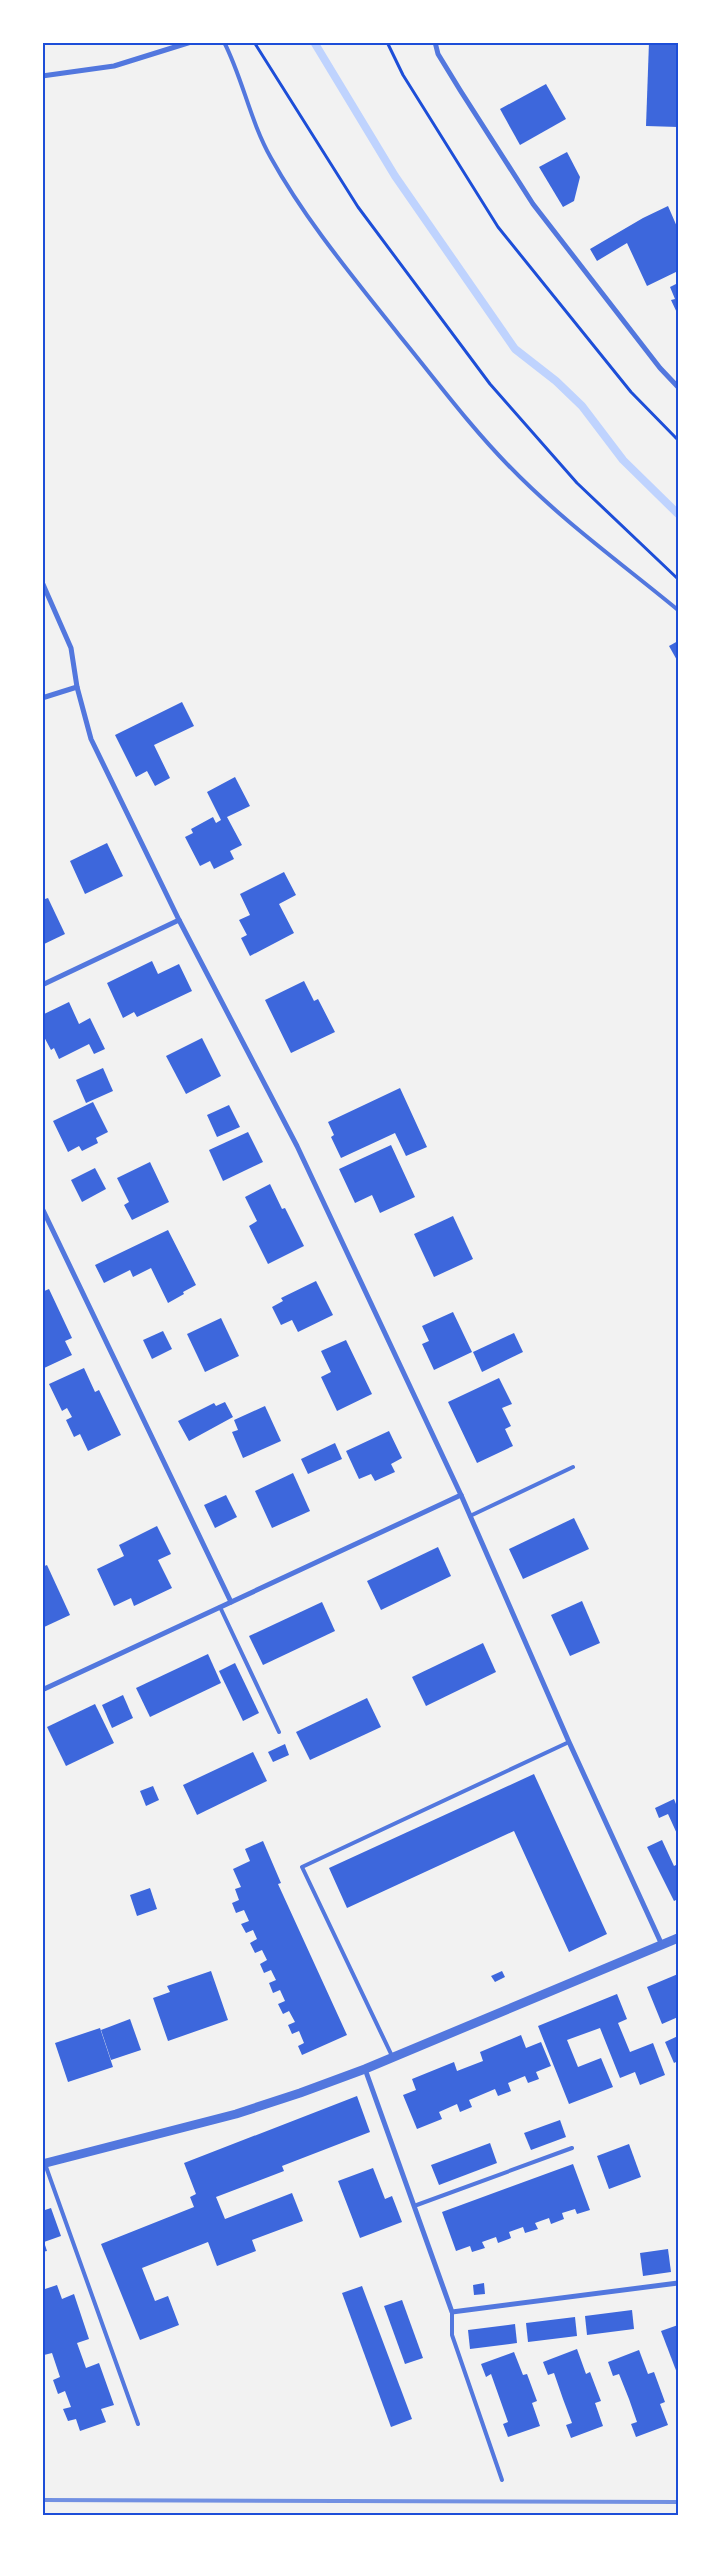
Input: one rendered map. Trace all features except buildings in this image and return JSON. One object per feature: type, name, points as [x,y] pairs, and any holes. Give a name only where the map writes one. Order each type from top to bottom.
[{"type":"street","points":[[42,76],[114,66],[191,42]]},
{"type":"street","points":[[435,42],[438,54],[533,204],[660,368],[678,387]]},
{"type":"street","points":[[42,582],[71,648],[77,686],[91,739],[179,920],[297,1146],[461,1495],[569,1742],[662,1945]]},
{"type":"street","points":[[42,698],[77,686]]},
{"type":"street","points":[[42,985],[179,920]]},
{"type":"street","points":[[42,1208],[231,1602]]},
{"type":"street","points":[[42,1690],[461,1495]]},
{"type":"street","points":[[44,2164],[236,2114],[365,2069],[678,1938]]},
{"type":"street","points":[[365,2069],[452,2312],[678,2283]]},
{"type":"lane","points":[[224,42],[252,120],[270,158],[306,214],[393,327],[475,429],[509,466],[570,522],[678,610]]},
{"type":"lane","points":[[470,1516],[573,1467]]},
{"type":"lane","points":[[220,1607],[279,1732]]},
{"type":"lane","points":[[393,2058],[302,1867],[569,1742]]},
{"type":"lane","points":[[414,2206],[572,2148]]},
{"type":"lane","points":[[44,2164],[138,2424]]},
{"type":"lane","points":[[452,2312],[452,2335],[502,2480]]},
{"type":"path","points":[[254,42],[358,207],[490,384],[577,483],[678,579]]},
{"type":"path","points":[[387,42],[403,75],[498,227],[631,392],[678,440]]},
{"type":"waterway","points":[[314,42],[395,176],[515,349],[556,381],[582,406],[623,460],[678,514]]},
{"type":"railway","points":[[42,2500],[678,2502]]}]
